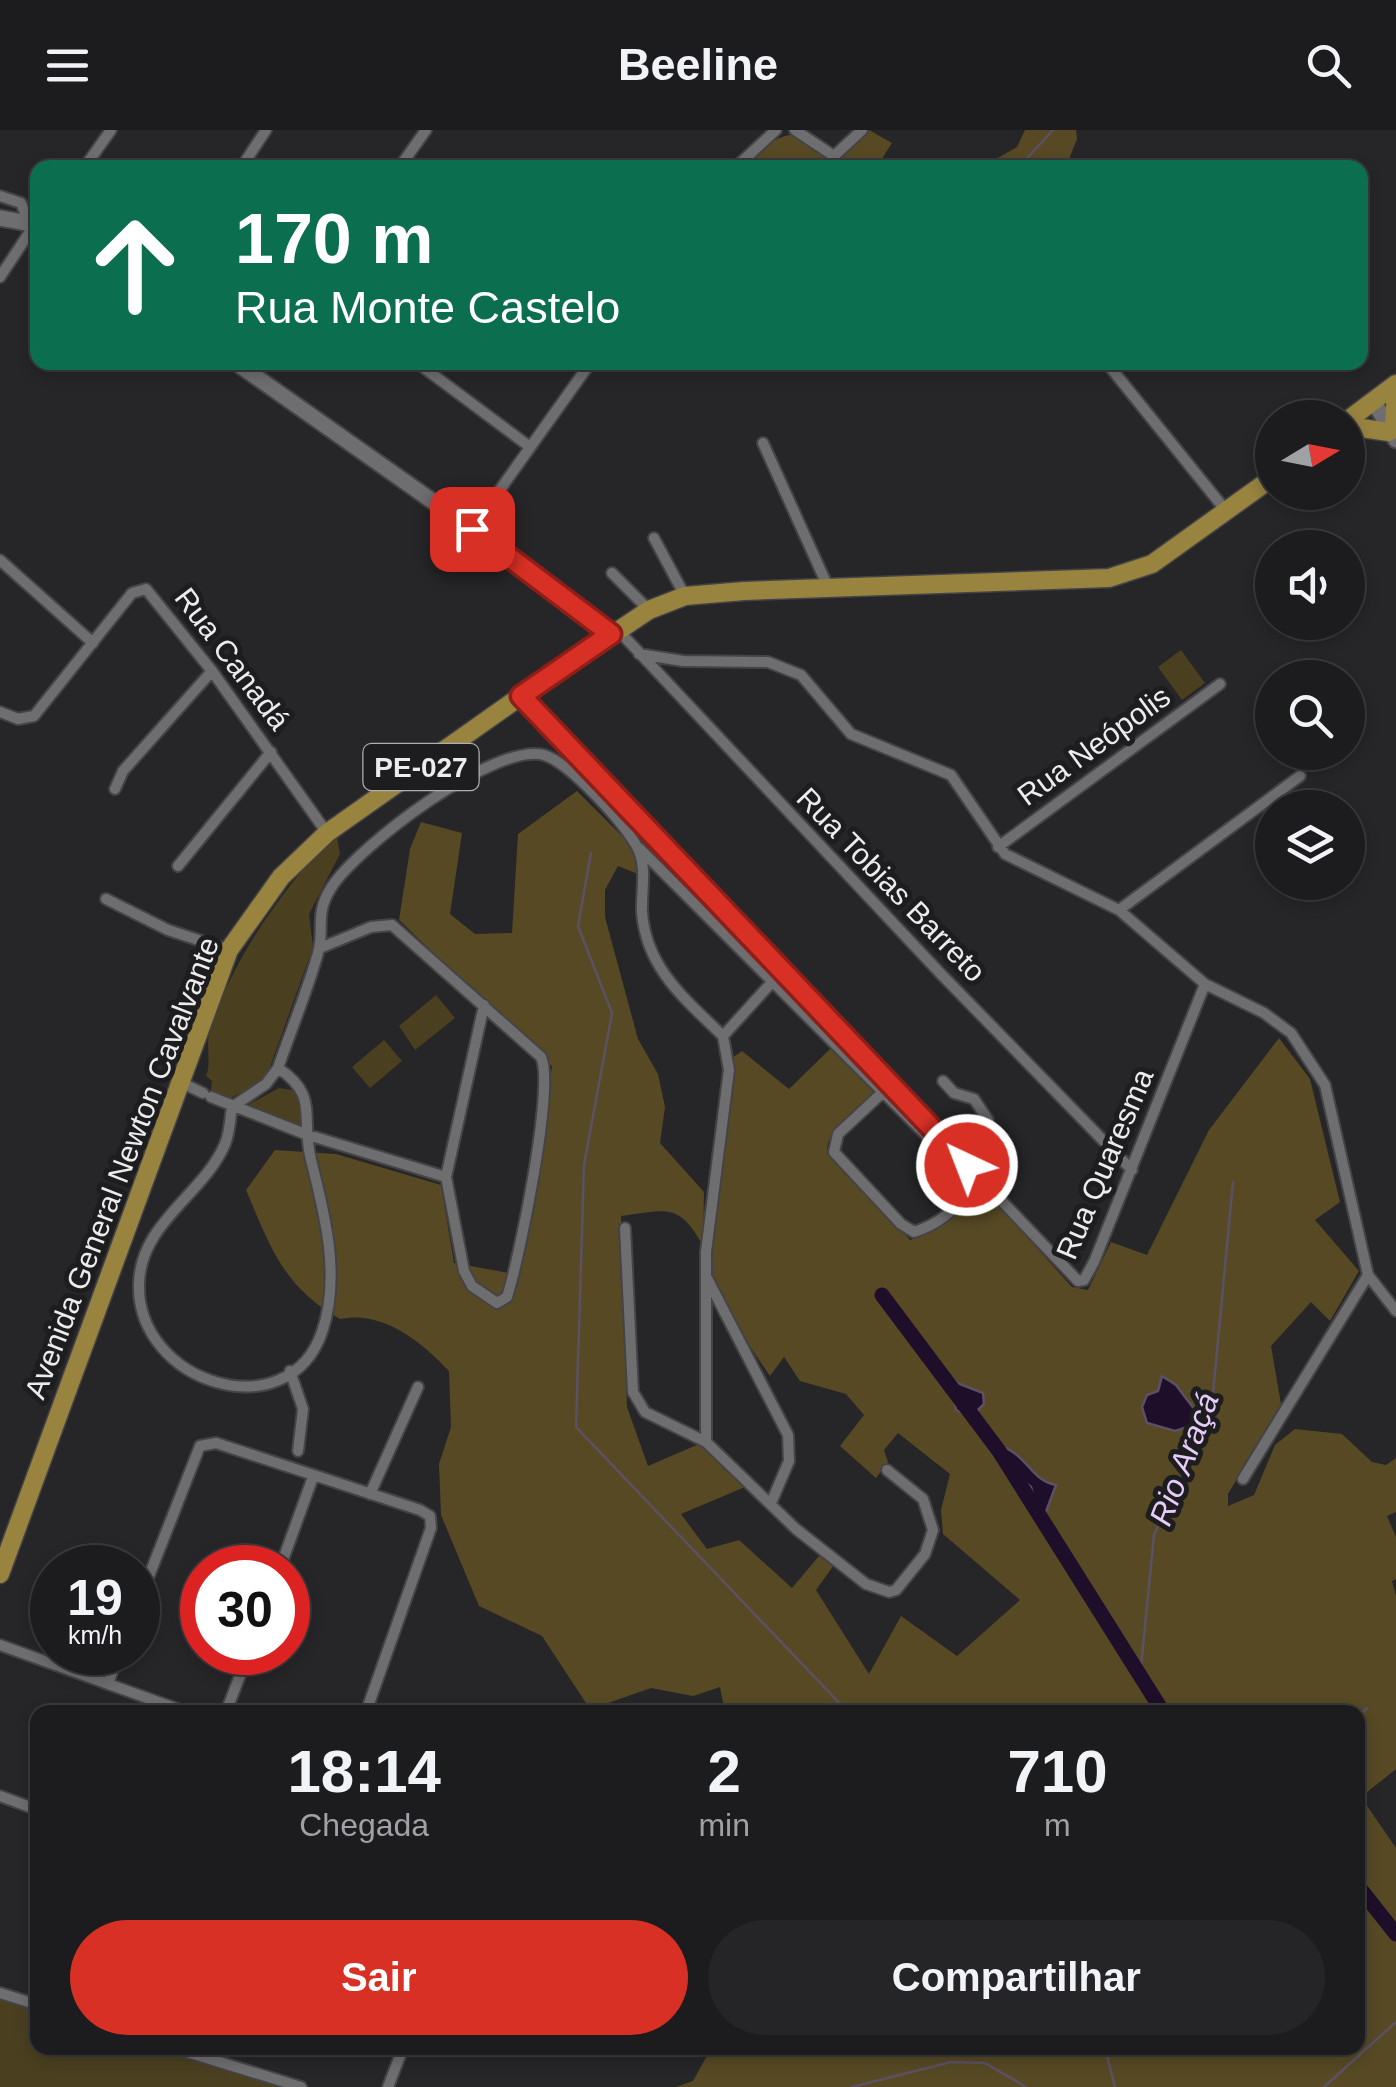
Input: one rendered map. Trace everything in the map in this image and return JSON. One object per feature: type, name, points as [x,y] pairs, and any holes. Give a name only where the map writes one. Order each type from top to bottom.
[{"type":"main road","points":[[0,218],[30,223]]},
{"type":"main road","points":[[258,370],[615,632]]},
{"type":"main road","points":[[1365,410],[1396,386]]},
{"type":"main road","points":[[1394,432],[1396,386]]},
{"type":"main road","points":[[1374,402],[1394,432]]},
{"type":"main road","points":[[1365,427],[1394,432]]},
{"type":"main road","name":"Avenida General Newton Cavalvante","points":[[0,1574],[229,950],[280,877],[326,833],[615,632],[649,610],[685,596],[1109,578],[1152,564],[1255,492]]},
{"type":"street","points":[[90,160],[111,130]]},
{"type":"street","points":[[245,160],[266,130]]},
{"type":"street","points":[[405,160],[426,130]]},
{"type":"street","points":[[743,160],[776,130]]},
{"type":"street","points":[[795,130],[834,156],[842,153],[862,130]]},
{"type":"street","points":[[0,196],[21,203],[30,218]]},
{"type":"street","points":[[0,277],[30,230]]},
{"type":"street","points":[[427,370],[530,447]]},
{"type":"street","points":[[472,529],[585,370]]},
{"type":"street","points":[[1112,370],[1228,513]]},
{"type":"street","points":[[762,442],[830,590]]},
{"type":"street","points":[[654,538],[685,596]]},
{"type":"street","points":[[0,560],[93,643]]},
{"type":"street","points":[[612,573],[649,610]]},
{"type":"street","name":"Rua Canadá","points":[[0,712],[18,719],[34,716],[132,594],[146,589],[212,671],[326,833]]},
{"type":"street","name":"Rua Tobias Barreto","points":[[615,632],[1132,1170]]},
{"type":"street","points":[[639,654],[683,661],[737,659],[791,670],[808,683],[851,734],[951,775],[966,791],[998,847],[1015,862],[1087,891],[1119,910],[1205,984],[1277,1022],[1300,1042],[1318,1070],[1368,1275],[1396,1310]]},
{"type":"street","points":[[116,788],[123,771],[212,671]]},
{"type":"street","name":"Rua Neópolis","points":[[998,847],[1220,684]]},
{"type":"street","name":"Rua Quaresma","points":[[521,696],[1081,1282],[1094,1262],[1205,984]]},
{"type":"street","points":[[178,866],[271,752]]},
{"type":"street","points":[[278,1068],[304,1090],[305,1134],[328,1230],[330,1274],[322,1334],[290,1371],[256,1386],[230,1387],[187,1370],[158,1348],[143,1321],[138,1278],[147,1252],[170,1213],[225,1145],[232,1106],[266,1084],[278,1068],[320,948],[318,919],[322,904],[352,859],[373,839],[450,788],[526,755],[541,754],[568,768],[637,846],[773,982],[964,1176],[966,1192],[945,1216],[922,1230],[909,1231],[834,1152],[838,1134],[882,1093]]},
{"type":"street","points":[[1119,910],[1300,776]]},
{"type":"street","points":[[637,846],[642,866],[642,914],[655,964],[722,1036],[729,1070],[710,1195],[706,1442]]},
{"type":"street","points":[[106,899],[168,930],[229,950]]},
{"type":"street","points":[[320,948],[371,928],[392,926],[484,1005],[541,1057],[546,1068],[516,1263],[507,1297],[497,1303],[472,1286],[464,1271],[446,1177],[484,1005]]},
{"type":"street","points":[[722,1036],[773,982]]},
{"type":"street","points":[[944,1081],[954,1094],[974,1099],[988,1120],[967,1165]]},
{"type":"street","points":[[182,1082],[305,1134],[446,1177]]},
{"type":"street","points":[[626,1228],[636,1399],[645,1412],[706,1442],[866,1584],[888,1592],[902,1583],[925,1554],[933,1530],[923,1499],[888,1470]]},
{"type":"street","points":[[706,1274],[788,1434],[789,1461],[771,1503]]},
{"type":"street","points":[[1243,1479],[1368,1275]]},
{"type":"street","points":[[290,1371],[302,1410],[298,1452]]},
{"type":"street","points":[[370,1494],[418,1387]]},
{"type":"street","points":[[160,1545],[195,1451],[216,1444],[420,1510],[432,1520],[368,1705]]},
{"type":"street","points":[[288,1545],[313,1477]]},
{"type":"street","points":[[0,1645],[108,1681],[160,1705]]},
{"type":"street","points":[[108,1681],[110,1675]]},
{"type":"street","points":[[229,1705],[240,1675]]},
{"type":"street","points":[[0,1796],[30,1807]]},
{"type":"street","points":[[0,1993],[30,2002]]},
{"type":"street","points":[[197,2055],[300,2087]]},
{"type":"street","points":[[388,2087],[401,2055]]},
{"type":"shaded area","points":[[869,130],[892,143],[883,160],[750,160],[771,142],[797,134],[808,134],[840,159]]},
{"type":"shaded area","points":[[1025,130],[1076,130],[1077,139],[1069,160],[994,160],[1017,147]]},
{"type":"shaded area","points":[[1181,650],[1205,683],[1182,700],[1158,667]]},
{"type":"shaded area","points":[[577,791],[634,848],[638,874],[618,866],[605,890],[605,917],[638,1039],[658,1074],[665,1107],[660,1143],[704,1192],[703,1246],[687,1222],[670,1212],[621,1216],[627,1407],[648,1466],[699,1444],[745,1487],[681,1514],[707,1549],[739,1540],[792,1588],[819,1556],[834,1565],[816,1590],[869,1674],[901,1616],[957,1656],[1020,1600],[943,1534],[941,1510],[950,1474],[898,1433],[884,1450],[888,1462],[876,1478],[840,1446],[864,1415],[846,1394],[800,1381],[784,1357],[770,1376],[725,1310],[709,1271],[732,1058],[742,1051],[789,1089],[832,1047],[878,1093],[829,1140],[827,1148],[910,1240],[920,1237],[982,1187],[1072,1287],[1088,1290],[1111,1242],[1147,1255],[1209,1130],[1279,1038],[1310,1079],[1340,1202],[1315,1220],[1359,1271],[1330,1321],[1311,1302],[1271,1346],[1281,1404],[1228,1494],[1228,1506],[1254,1495],[1275,1445],[1295,1429],[1342,1434],[1372,1462],[1386,1465],[1396,1458],[1396,1512],[1387,1516],[1396,1537],[1396,1579],[1392,1581],[1396,1596],[1396,1769],[1365,1794],[1365,1705],[724,1705],[720,1687],[693,1696],[651,1688],[608,1703],[586,1703],[542,1636],[479,1606],[441,1515],[439,1464],[451,1427],[449,1371],[400,1330],[371,1319],[340,1319],[305,1293],[281,1264],[246,1190],[275,1150],[336,1154],[441,1185],[454,1263],[520,1275],[552,1066],[399,920],[410,849],[421,822],[462,833],[450,914],[475,934],[512,933],[518,834]]},
{"type":"shaded area","points":[[336,831],[340,854],[309,914],[313,947],[265,1081],[228,1099],[211,1090],[212,1081],[206,1076],[209,1036],[220,1002],[262,924]]},
{"type":"shaded area","points":[[436,995],[455,1018],[415,1050],[399,1026]]},
{"type":"shaded area","points":[[384,1040],[402,1061],[370,1088],[352,1067]]},
{"type":"shaded area","points":[[279,1088],[299,1091],[302,1132],[244,1107]]},
{"type":"shaded area","points":[[944,1371],[947,1379],[983,1393],[984,1404],[971,1417],[956,1410],[952,1386],[942,1381]]},
{"type":"shaded area","points":[[1162,1376],[1176,1385],[1204,1422],[1175,1431],[1147,1423],[1142,1407],[1147,1395],[1158,1391]]},
{"type":"shaded area","points":[[1004,1447],[1041,1479],[1056,1485],[1041,1525],[1031,1487],[1004,1466],[999,1451]]},
{"type":"shaded area","points":[[1365,1803],[1396,1848],[1396,2087],[676,2087],[693,2081],[707,2055],[1365,2055]]},
{"type":"shaded area","points":[[0,1998],[30,2008],[30,2055],[181,2055],[287,2087],[0,2087]]},
{"type":"waterway","points":[[1025,160],[1053,130]]},
{"type":"waterway","points":[[591,853],[578,926],[612,1013],[584,1165],[576,1427],[841,1705]]},
{"type":"waterway","name":"Rio Araçá","points":[[1140,1677],[1154,1535],[1212,1404],[1233,1182]]},
{"type":"waterway","name":"Rio Araçá","points":[[882,1295],[999,1451],[1159,1705]]},
{"type":"waterway","name":"Rio Araçá","points":[[1365,1895],[1396,1934]]},
{"type":"waterway","points":[[1365,2050],[1396,2022]]},
{"type":"waterway","points":[[1107,2055],[1115,2087]]},
{"type":"waterway","points":[[1324,2087],[1359,2055]]},
{"type":"waterway","points":[[852,2087],[951,2062],[985,2063],[1026,2087]]},
{"type":"route","points":[[472,529],[611,634],[521,696],[967,1165]]}]
